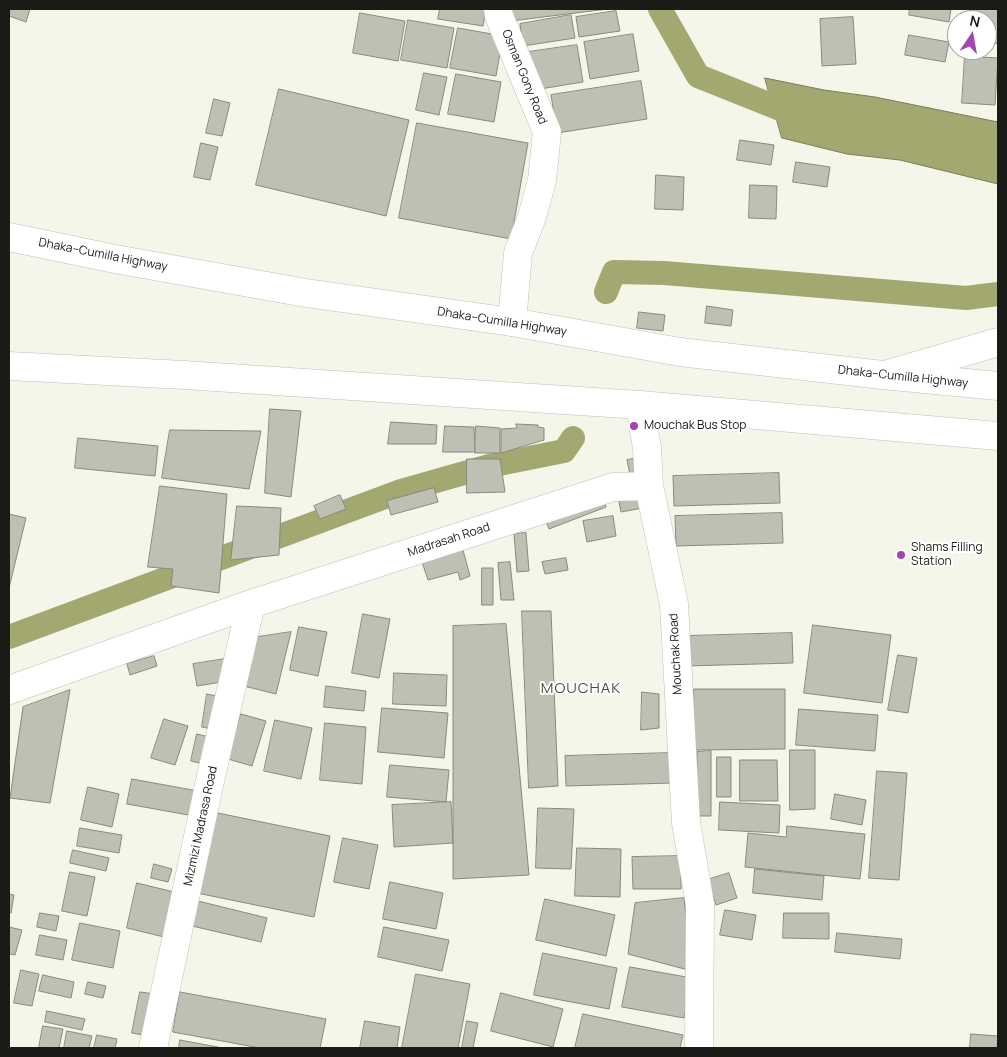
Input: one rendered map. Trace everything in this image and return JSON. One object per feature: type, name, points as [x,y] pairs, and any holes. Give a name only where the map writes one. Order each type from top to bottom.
[{"type":"main road","name":"Osman Gony Road","points":[[498,9],[499,16],[547,132],[542,180],[532,217],[518,253],[512,322]]},
{"type":"main road","name":"Dhaka–Cumilla Highway","points":[[13,240],[306,293],[512,322],[680,352],[998,386]]},
{"type":"main road","points":[[884,375],[998,342]]},
{"type":"main road","points":[[9,366],[174,374],[640,405],[998,436]]},
{"type":"main road","name":"Mouchak Road","points":[[640,405],[647,448],[649,486],[674,604],[686,823],[700,904],[699,1048]]},
{"type":"main road","name":"Madrasah Road","points":[[9,690],[251,604],[613,486],[649,486]]},
{"type":"main road","name":"Mizmizi Madrasa Road","points":[[153,1048],[211,776],[251,604]]},
{"type":"shaded area","points":[[765,78],[824,90],[875,97],[998,122],[998,184],[900,160],[847,154],[782,138]]},
{"type":"building","points":[[9,9],[30,9],[26,22],[9,16]]},
{"type":"building","points":[[440,9],[486,9],[483,26],[438,19]]},
{"type":"building","points":[[510,9],[608,9],[511,21]]},
{"type":"building","points":[[910,9],[951,9],[947,10],[947,22],[909,15]]},
{"type":"building","points":[[998,9],[998,44],[997,10],[970,10]]},
{"type":"building","points":[[616,11],[620,31],[579,37],[576,17]]},
{"type":"building","points":[[360,13],[405,21],[398,61],[353,53]]},
{"type":"building","points":[[571,15],[575,38],[523,46],[520,24]]},
{"type":"building","points":[[853,17],[856,64],[822,66],[820,19]]},
{"type":"building","points":[[408,20],[454,28],[447,68],[401,60]]},
{"type":"building","points":[[458,28],[503,36],[496,76],[450,68]]},
{"type":"building","points":[[633,34],[639,71],[590,79],[584,42]]},
{"type":"building","points":[[909,35],[947,42],[945,62],[905,55]]},
{"type":"building","points":[[577,45],[583,82],[534,90],[528,52]]},
{"type":"building","points":[[998,58],[995,105],[962,103],[965,60],[997,60]]},
{"type":"building","points":[[424,73],[447,77],[439,115],[416,110]]},
{"type":"building","points":[[456,74],[501,82],[494,122],[448,114]]},
{"type":"building","points":[[641,81],[647,119],[557,133],[551,95]]},
{"type":"building","points":[[279,89],[409,120],[386,216],[256,185]]},
{"type":"building","points":[[214,99],[230,103],[222,136],[206,133]]},
{"type":"building","points":[[417,123],[528,143],[511,239],[399,218]]},
{"type":"building","points":[[740,140],[774,145],[771,165],[737,160]]},
{"type":"building","points":[[201,143],[218,147],[210,180],[194,177]]},
{"type":"building","points":[[796,162],[830,167],[827,187],[793,182]]},
{"type":"building","points":[[656,175],[684,177],[683,210],[655,209]]},
{"type":"building","points":[[750,185],[777,186],[776,219],[749,218]]},
{"type":"building","points":[[707,306],[733,310],[731,326],[705,323]]},
{"type":"building","points":[[639,312],[665,315],[663,331],[637,328]]},
{"type":"building","points":[[270,409],[301,411],[291,497],[265,493]]},
{"type":"building","points":[[391,422],[437,425],[436,444],[388,444]]},
{"type":"building","points":[[516,424],[538,425],[538,427],[544,428],[544,440],[501,453],[501,429],[517,428]]},
{"type":"building","points":[[445,426],[474,427],[475,452],[443,452]]},
{"type":"building","points":[[476,426],[500,428],[500,453],[475,453]]},
{"type":"building","points":[[170,430],[261,431],[249,489],[162,478]]},
{"type":"building","points":[[78,438],[158,446],[155,476],[75,468]]},
{"type":"building","points":[[642,457],[632,484],[627,460]]},
{"type":"building","points":[[467,459],[500,459],[505,492],[467,493]]},
{"type":"building","points":[[779,473],[780,503],[674,506],[673,476]]},
{"type":"building","points":[[160,486],[227,494],[219,593],[171,586],[173,569],[148,567]]},
{"type":"building","points":[[644,486],[648,507],[621,512],[617,492]]},
{"type":"building","points":[[434,488],[438,502],[391,515],[387,501]]},
{"type":"building","points":[[600,491],[606,507],[549,529],[543,514]]},
{"type":"building","points":[[340,495],[346,509],[320,519],[314,506]]},
{"type":"building","points":[[237,506],[281,508],[279,555],[231,560]]},
{"type":"building","points":[[782,513],[783,543],[676,546],[675,516]]},
{"type":"building","points":[[9,514],[26,518],[9,588]]},
{"type":"building","points":[[613,516],[616,536],[587,542],[583,521]]},
{"type":"building","points":[[526,533],[529,571],[517,572],[514,534]]},
{"type":"building","points":[[463,550],[470,576],[460,580],[458,572],[428,580],[422,562]]},
{"type":"building","points":[[566,558],[568,570],[545,574],[542,562]]},
{"type":"building","points":[[510,562],[514,600],[501,600],[498,563]]},
{"type":"building","points":[[482,568],[493,568],[493,605],[482,605]]},
{"type":"building","points":[[522,611],[551,611],[558,786],[529,788]]},
{"type":"building","points":[[363,614],[390,619],[379,678],[352,673]]},
{"type":"building","points":[[506,624],[529,875],[453,879],[453,626]]},
{"type":"building","points":[[813,625],[891,635],[882,703],[804,693]]},
{"type":"building","points":[[299,627],[327,632],[318,676],[290,670]]},
{"type":"building","points":[[291,632],[276,694],[240,685],[251,638]]},
{"type":"building","points":[[792,633],[793,663],[687,666],[686,636]]},
{"type":"building","points":[[898,655],[917,658],[908,713],[888,710]]},
{"type":"building","points":[[154,656],[157,666],[130,675],[127,664]]},
{"type":"building","points":[[225,659],[228,681],[197,686],[193,664]]},
{"type":"building","points":[[394,673],[447,675],[446,706],[393,704]]},
{"type":"building","points":[[326,686],[366,691],[364,711],[324,707]]},
{"type":"building","points":[[694,689],[785,689],[785,749],[694,750]]},
{"type":"building","points":[[70,690],[50,803],[10,798],[23,707]]},
{"type":"building","points":[[642,692],[659,694],[659,728],[641,730]]},
{"type":"building","points":[[207,694],[221,697],[216,730],[202,727]]},
{"type":"building","points":[[382,708],[448,713],[444,758],[378,752]]},
{"type":"building","points":[[799,709],[878,715],[875,751],[796,745]]},
{"type":"building","points":[[241,714],[266,721],[252,766],[228,759]]},
{"type":"building","points":[[164,719],[188,726],[175,765],[151,758]]},
{"type":"building","points":[[275,720],[312,728],[301,779],[264,771]]},
{"type":"building","points":[[325,723],[366,727],[362,784],[320,780]]},
{"type":"building","points":[[197,734],[213,738],[207,765],[191,761]]},
{"type":"building","points":[[790,750],[815,750],[815,809],[790,810]]},
{"type":"building","points":[[711,751],[711,816],[697,816],[697,752]]},
{"type":"building","points":[[671,753],[672,783],[566,786],[565,756]]},
{"type":"building","points":[[717,757],[731,757],[731,797],[717,797]]},
{"type":"building","points":[[740,760],[777,760],[778,801],[740,801]]},
{"type":"building","points":[[390,765],[449,770],[446,802],[387,797]]},
{"type":"building","points":[[877,771],[907,773],[899,880],[869,878]]},
{"type":"building","points":[[132,779],[198,791],[194,816],[127,804]]},
{"type":"building","points":[[88,787],[119,794],[112,827],[81,820]]},
{"type":"building","points":[[835,794],[866,800],[862,825],[831,819]]},
{"type":"building","points":[[451,802],[453,843],[394,847],[392,805]]},
{"type":"building","points":[[720,802],[780,805],[779,833],[719,830]]},
{"type":"building","points":[[538,808],[574,809],[571,869],[536,868]]},
{"type":"building","points":[[208,811],[330,836],[314,917],[192,892]]},
{"type":"building","points":[[787,826],[865,834],[860,879],[745,867],[748,833],[786,837]]},
{"type":"building","points":[[80,828],[122,835],[119,853],[77,846]]},
{"type":"building","points":[[343,838],[378,845],[369,889],[334,882]]},
{"type":"building","points":[[577,848],[621,849],[620,897],[575,896]]},
{"type":"building","points":[[73,850],[109,858],[106,871],[70,863]]},
{"type":"building","points":[[681,856],[681,889],[633,889],[632,857]]},
{"type":"building","points":[[154,864],[172,869],[168,882],[151,878]]},
{"type":"building","points":[[755,869],[824,876],[822,900],[753,893]]},
{"type":"building","points":[[70,872],[95,877],[87,916],[62,911]]},
{"type":"building","points":[[729,873],[737,898],[716,905],[707,880]]},
{"type":"building","points":[[390,882],[443,893],[436,929],[383,919]]},
{"type":"building","points":[[137,883],[174,892],[164,937],[127,928]]},
{"type":"building","points":[[9,894],[14,895],[11,913],[9,913]]},
{"type":"building","points":[[684,898],[692,971],[628,954],[635,903]]},
{"type":"building","points":[[545,899],[615,915],[606,956],[536,940]]},
{"type":"building","points":[[198,901],[267,918],[261,942],[192,926]]},
{"type":"building","points":[[725,910],[756,915],[752,940],[720,935]]},
{"type":"building","points":[[40,913],[59,916],[56,931],[37,927]]},
{"type":"building","points":[[784,913],[829,913],[829,939],[783,938]]},
{"type":"building","points":[[80,923],[120,931],[113,968],[72,960]]},
{"type":"building","points":[[9,927],[22,930],[15,955],[9,954]]},
{"type":"building","points":[[384,927],[449,940],[442,971],[378,957]]},
{"type":"building","points":[[837,933],[902,939],[900,959],[835,952]]},
{"type":"building","points":[[40,935],[67,940],[63,960],[36,955]]},
{"type":"building","points":[[543,953],[617,968],[609,1009],[534,995]]},
{"type":"building","points":[[630,967],[692,978],[684,1018],[622,1007]]},
{"type":"building","points":[[21,970],[39,974],[32,1006],[14,1003]]},
{"type":"building","points":[[416,974],[470,984],[458,1048],[402,1048]]},
{"type":"building","points":[[43,975],[74,982],[71,998],[39,991]]},
{"type":"building","points":[[88,982],[106,986],[103,998],[85,994]]},
{"type":"building","points":[[140,992],[155,994],[148,1036],[132,1033]]},
{"type":"building","points":[[180,992],[326,1019],[320,1048],[260,1048],[173,1032]]},
{"type":"building","points":[[501,993],[563,1009],[553,1047],[491,1031]]},
{"type":"building","points":[[47,1011],[85,1019],[82,1030],[45,1022]]},
{"type":"building","points":[[583,1014],[683,1035],[680,1048],[575,1048]]},
{"type":"building","points":[[365,1021],[400,1027],[397,1048],[360,1048]]},
{"type":"building","points":[[467,1021],[478,1023],[473,1048],[462,1048]]},
{"type":"building","points":[[43,1026],[63,1029],[59,1048],[39,1048]]},
{"type":"building","points":[[67,1031],[92,1036],[89,1048],[64,1048]]},
{"type":"building","points":[[971,1034],[998,1036],[997,1048],[970,1048]]},
{"type":"building","points":[[97,1035],[117,1039],[115,1048],[94,1048]]},
{"type":"building","points":[[180,1040],[223,1048],[179,1048]]},
{"type":"waterway","points":[[660,9],[698,76],[803,118]]},
{"type":"waterway","points":[[606,292],[614,272],[664,273],[966,298],[998,294]]},
{"type":"waterway","points":[[9,637],[401,491],[489,466],[564,451],[573,438]]},
{"type":"place","name":"Mouchak Bus Stop","points":[[634,426]]},
{"type":"place","name":"Shams Filling Station","points":[[901,555]]},
{"type":"district","name":"MOUCHAK","points":[[581,689]]}]
